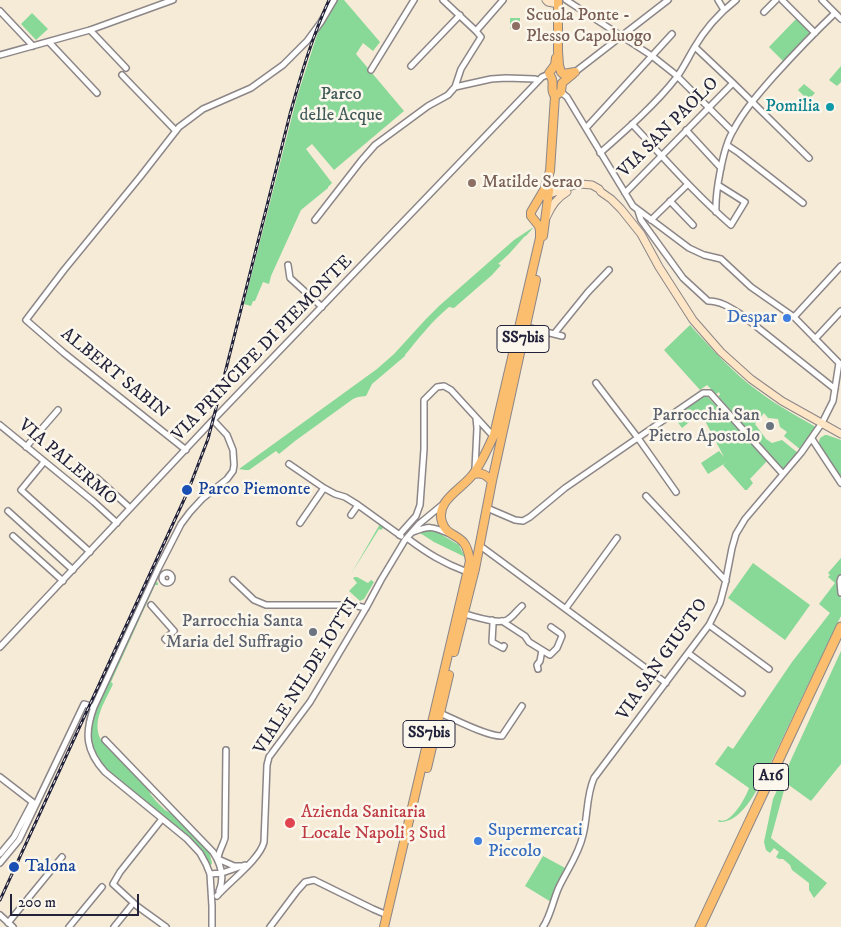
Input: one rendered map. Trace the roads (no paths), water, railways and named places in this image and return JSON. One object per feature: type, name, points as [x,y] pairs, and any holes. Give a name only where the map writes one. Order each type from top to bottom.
[{"type":"highway","name":"A16","points":[[700,927],[841,627]]},
{"type":"highway","name":"A16","points":[[707,927],[841,640]]},
{"type":"main road","points":[[546,0],[548,2],[559,1],[558,51],[562,74],[575,72]]},
{"type":"main road","points":[[549,74],[555,65],[558,51]]},
{"type":"main road","points":[[558,94],[562,83],[575,72]]},
{"type":"main road","name":"SS7bis","points":[[390,927],[464,614],[541,257],[558,94],[552,92],[552,79],[549,74]]},
{"type":"main road","name":"SS7bis","points":[[443,504],[474,474],[494,436],[540,238],[539,226],[531,216],[531,212],[544,190],[550,171]]},
{"type":"main road","points":[[550,184],[554,188],[562,190]]},
{"type":"main road","points":[[535,205],[544,196],[574,185],[592,185],[599,189],[621,208],[641,234],[669,284],[693,320],[721,352],[751,379],[782,401],[841,434]]},
{"type":"main road","points":[[545,219],[556,200],[570,190],[584,188],[601,192]]},
{"type":"main road","points":[[535,205],[542,204],[545,219]]},
{"type":"main road","points":[[474,474],[484,474],[492,481]]},
{"type":"main road","points":[[443,504],[440,515],[442,525],[448,533],[463,542],[471,542],[481,535]]},
{"type":"main road","name":"SS7bis","points":[[384,927],[468,572],[470,561],[463,542]]},
{"type":"street","points":[[0,55],[90,30],[173,0]]},
{"type":"street","points":[[122,75],[176,131],[203,109],[251,88],[282,65],[307,41],[334,0]]},
{"type":"street","points":[[371,70],[414,0]]},
{"type":"street","points":[[315,220],[356,167],[376,145],[455,87],[461,69],[481,37],[450,2],[443,0]]},
{"type":"street","points":[[476,31],[503,0]]},
{"type":"street","points":[[566,0],[652,56],[678,76],[732,132]]},
{"type":"street","points":[[575,72],[668,0]]},
{"type":"street","points":[[718,0],[724,10]]},
{"type":"street","points":[[600,153],[666,91],[678,76],[711,23],[736,0]]},
{"type":"street","points":[[764,12],[776,0]]},
{"type":"street","points":[[782,0],[815,33]]},
{"type":"street","points":[[822,0],[841,19]]},
{"type":"street","points":[[0,11],[33,46]]},
{"type":"street","points":[[716,212],[715,204],[721,168],[726,145],[732,132],[752,102],[794,54],[835,13]]},
{"type":"street","points":[[410,66],[460,15]]},
{"type":"street","points":[[90,30],[126,68]]},
{"type":"street","points":[[586,128],[672,34]]},
{"type":"street","points":[[48,42],[97,93]]},
{"type":"street","points":[[695,47],[809,158]]},
{"type":"street","name":"VIA PRINCIPE DI PIEMONTE","points":[[0,647],[538,80],[542,76],[549,74]]},
{"type":"street","points":[[455,87],[491,79],[538,80]]},
{"type":"street","name":"VIA SAN PAOLO","points":[[625,193],[733,83]]},
{"type":"street","points":[[558,94],[567,97],[632,206],[689,248],[704,256],[720,259],[751,287],[794,317],[840,364]]},
{"type":"street","points":[[632,124],[688,184],[731,225],[745,202],[718,185]]},
{"type":"street","points":[[686,130],[721,168]]},
{"type":"street","name":"ALBERT SABIN","points":[[176,131],[26,320],[64,353],[186,450]]},
{"type":"street","points":[[726,145],[803,203]]},
{"type":"street","points":[[651,220],[688,184]]},
{"type":"street","points":[[670,201],[692,225]]},
{"type":"street","points":[[638,210],[641,220],[683,278],[708,301],[728,306],[742,315],[835,389]]},
{"type":"street","points":[[288,264],[290,278],[322,307]]},
{"type":"street","points":[[794,317],[841,266]]},
{"type":"street","points":[[554,334],[588,292],[609,270]]},
{"type":"street","points":[[815,339],[841,311]]},
{"type":"street","points":[[526,327],[562,336]]},
{"type":"street","name":"VIA SAN GIUSTO","points":[[543,927],[559,887],[581,843],[588,797],[594,778],[709,625],[720,603],[732,548],[740,525],[812,439],[822,424],[832,404],[840,364]]},
{"type":"street","points":[[596,383],[676,492]]},
{"type":"street","points":[[399,535],[416,516],[420,505],[424,449],[424,400],[437,387],[444,386],[451,390],[494,436],[498,444],[497,458]]},
{"type":"street","points":[[487,508],[515,520],[523,521],[565,488],[703,393],[710,393],[783,474]]},
{"type":"street","points":[[26,447],[58,410]]},
{"type":"street","points":[[476,417],[480,418],[487,425],[493,423],[499,417]]},
{"type":"street","points":[[474,474],[476,417]]},
{"type":"street","points":[[212,927],[210,874],[200,853],[187,839],[97,764],[92,754],[88,736],[89,721],[94,708],[158,569],[181,524],[202,499],[227,479],[233,471],[233,450],[227,435],[214,420]]},
{"type":"street","name":"VIA PALERMO","points":[[0,425],[94,502],[116,523]]},
{"type":"street","points":[[812,439],[841,484]]},
{"type":"street","points":[[44,462],[21,490],[90,552]]},
{"type":"street","points":[[289,464],[324,488],[358,505],[399,535],[408,537],[433,556],[468,572]]},
{"type":"street","points":[[96,478],[130,508]]},
{"type":"street","points":[[300,523],[324,488]]},
{"type":"street","points":[[646,496],[726,581]]},
{"type":"street","name":"VIALE NILDE IOTTI","points":[[217,896],[263,847],[266,765],[269,757],[310,702],[408,537],[419,524],[443,504]]},
{"type":"street","points":[[351,516],[358,505]]},
{"type":"street","points":[[8,511],[73,570]]},
{"type":"street","points":[[408,537],[428,526],[448,533]]},
{"type":"street","points":[[13,536],[63,581]]},
{"type":"street","points":[[566,608],[617,538]]},
{"type":"street","points":[[479,545],[666,683]]},
{"type":"street","points":[[158,569],[164,574]]},
{"type":"street","points":[[841,578],[841,593]]},
{"type":"street","points":[[233,580],[254,600],[266,604],[353,605],[366,608]]},
{"type":"street","points":[[151,605],[174,631],[165,639],[169,644]]},
{"type":"street","points":[[502,621],[512,617],[522,606]]},
{"type":"street","points":[[464,614],[502,621],[523,634],[528,642],[551,655],[557,648],[562,634],[551,628]]},
{"type":"street","points":[[492,620],[492,642],[502,648],[504,646]]},
{"type":"street","points":[[709,625],[769,669]]},
{"type":"street","points":[[538,669],[537,665],[540,661],[542,650]]},
{"type":"street","points":[[688,653],[742,694]]},
{"type":"street","points":[[0,863],[19,840],[22,829],[84,704],[94,708]]},
{"type":"street","points":[[440,713],[500,737],[522,706]]},
{"type":"street","points":[[105,740],[218,859],[234,866],[248,864]]},
{"type":"street","points":[[212,906],[217,896],[222,875],[218,852],[225,838],[226,750]]},
{"type":"street","points":[[0,777],[34,804]]},
{"type":"street","points":[[162,819],[120,872],[113,884],[156,921],[166,927]]},
{"type":"street","points":[[0,854],[22,829]]},
{"type":"street","points":[[0,915],[10,925],[62,857]]},
{"type":"street","points":[[222,875],[248,864]]},
{"type":"street","points":[[210,874],[232,878],[236,876]]},
{"type":"street","points":[[270,927],[297,890],[305,882],[314,880],[387,915]]},
{"type":"street","points":[[69,927],[102,887]]},
{"type":"street","points":[[114,927],[131,906]]},
{"type":"railway","points":[[0,900],[188,491],[208,439],[290,114],[312,42],[329,0]]},
{"type":"place","name":"Scuola Ponte - Plesso Capoluogo","points":[[516,26]]},
{"type":"place","name":"Pomilia","points":[[830,107]]},
{"type":"place","name":"Matilde Serao","points":[[472,183]]},
{"type":"place","name":"Despar","points":[[787,318]]},
{"type":"place","name":"Parrocchia San Pietro Apostolo","points":[[770,426]]},
{"type":"place","name":"Parco Piemonte","points":[[187,490]]},
{"type":"place","name":"Parrocchia Santa Maria del Suffragio","points":[[313,632]]},
{"type":"place","name":"Azienda Sanitaria Locale Napoli 3 Sud","points":[[290,823]]},
{"type":"place","name":"Supermercati Piccolo","points":[[478,841]]},
{"type":"place","name":"Talona","points":[[14,867]]},
{"type":"park label","name":"Parco delle Acque","points":[[341,105]]}]
